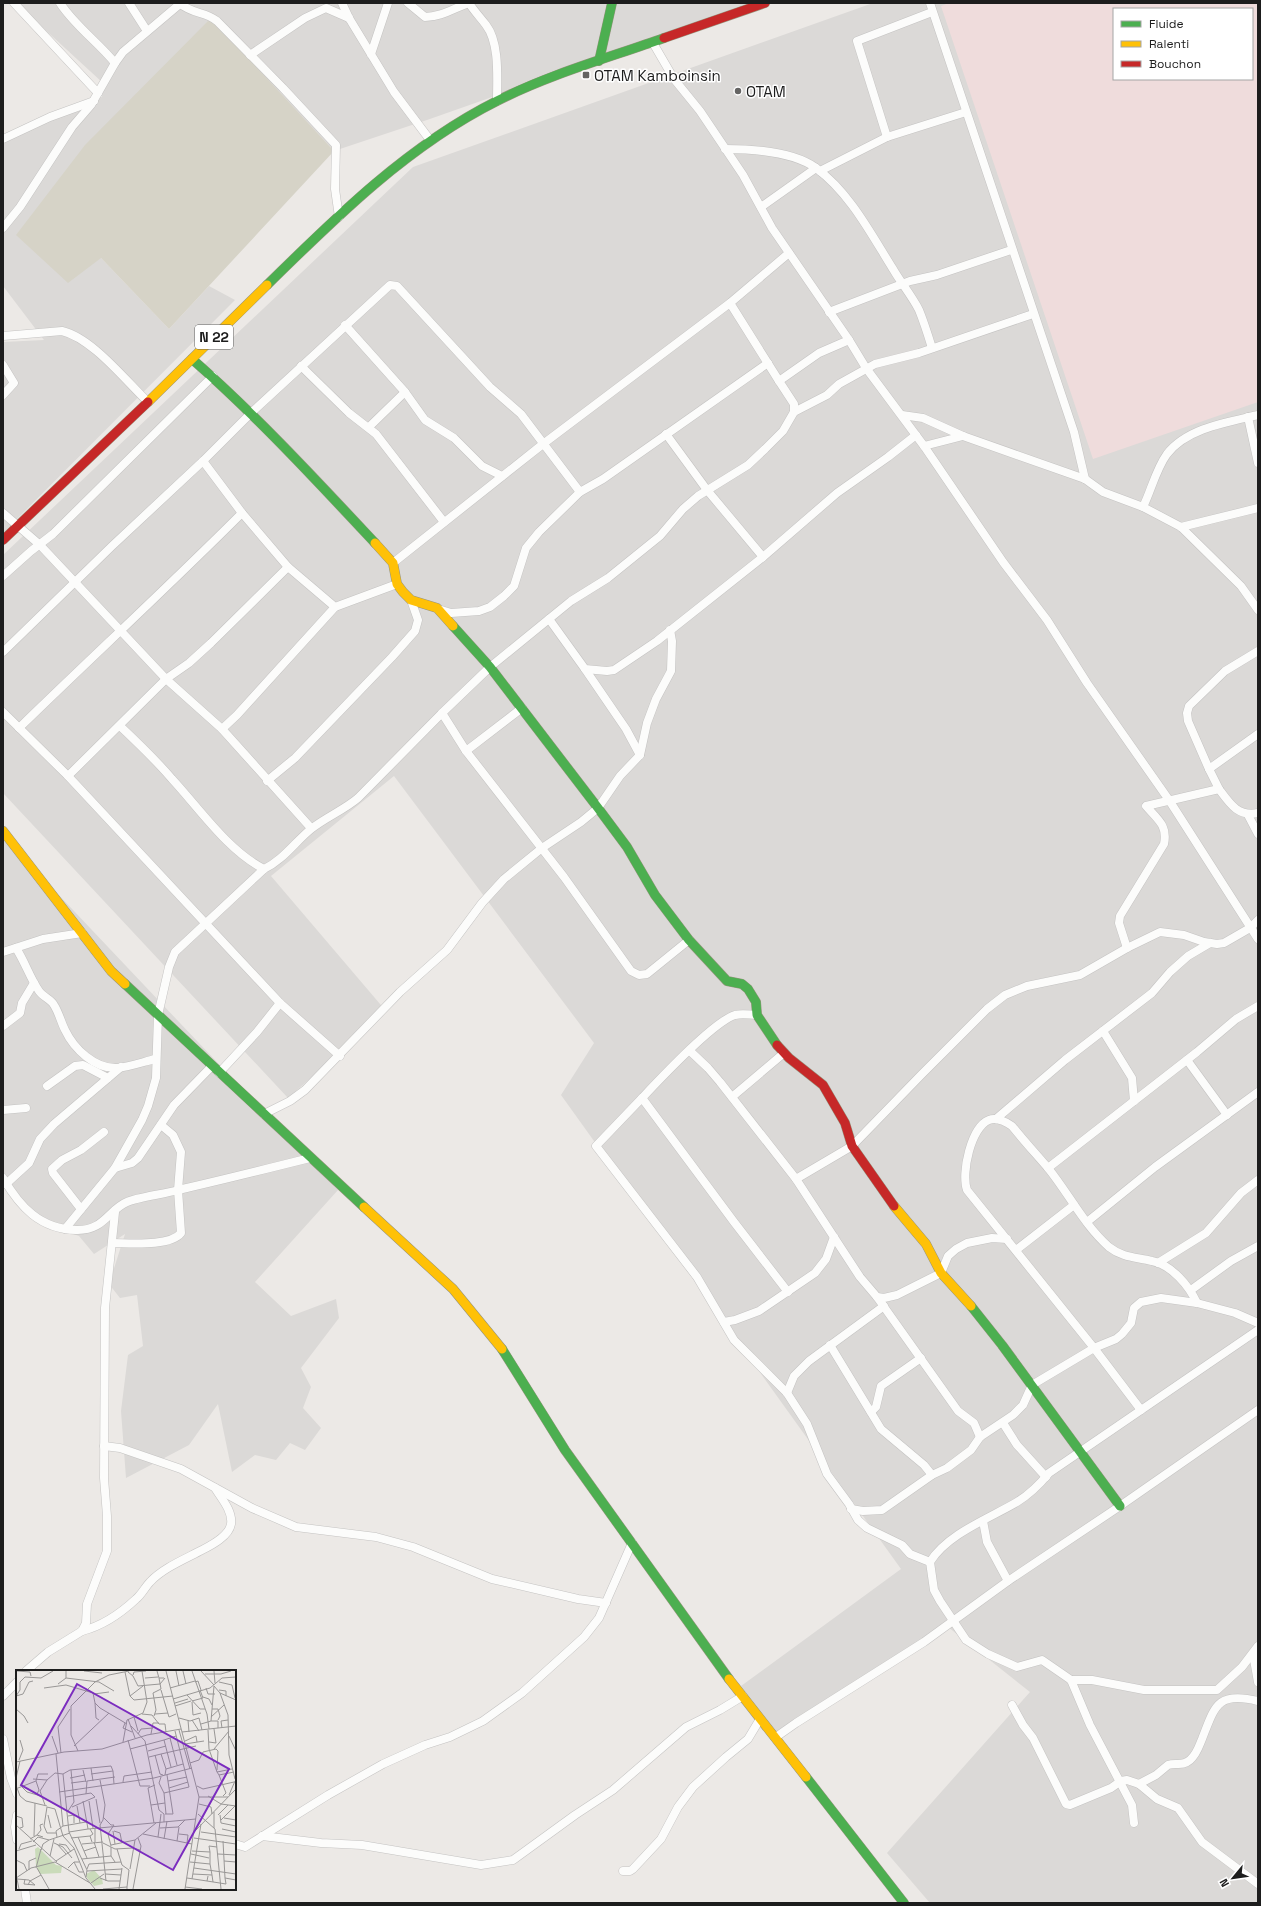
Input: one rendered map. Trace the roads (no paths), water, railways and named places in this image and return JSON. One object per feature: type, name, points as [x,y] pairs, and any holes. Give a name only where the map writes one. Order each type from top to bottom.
[{"type":"street","points":[[14,3],[98,93]]},
{"type":"street","points":[[60,3],[81,30],[99,44],[115,63]]},
{"type":"street","points":[[129,3],[147,31]]},
{"type":"street","points":[[3,228],[20,207],[72,127],[94,101],[115,63],[123,52],[180,3],[193,13],[214,18],[284,88],[336,145],[335,189],[339,217]]},
{"type":"street","points":[[342,3],[349,18],[394,92],[430,140]]},
{"type":"street","points":[[371,54],[388,3]]},
{"type":"street","points":[[408,3],[425,17],[442,14],[450,9],[469,3],[477,16],[487,26],[496,50],[498,61],[497,101]]},
{"type":"street","points":[[598,61],[612,3]]},
{"type":"street","name":"N 22","points":[[3,540],[339,217],[393,168],[430,140],[497,101],[542,81],[653,43],[701,24],[765,3]]},
{"type":"street","points":[[930,3],[1011,250],[1074,432],[1085,479]]},
{"type":"street","points":[[250,55],[305,18],[326,8],[349,18]]},
{"type":"street","points":[[887,137],[857,41],[932,12]]},
{"type":"street","points":[[653,43],[674,79],[700,111],[725,149],[772,228],[849,340],[866,368],[916,434],[1003,562],[1047,620],[1087,683],[1169,800],[1258,939]]},
{"type":"street","points":[[3,139],[50,117],[94,101]]},
{"type":"street","points":[[760,207],[818,170],[887,137],[966,112]]},
{"type":"street","points":[[725,149],[756,150],[782,155],[807,163],[818,170],[836,187],[859,215],[920,312],[932,348]]},
{"type":"street","points":[[829,312],[902,284],[937,275],[1011,250]]},
{"type":"street","points":[[393,563],[543,444],[730,303],[790,253]]},
{"type":"street","points":[[3,652],[203,461],[251,413],[389,286],[395,285],[490,387],[521,414],[580,492]]},
{"type":"street","points":[[65,1229],[114,1168],[147,1110],[156,1078],[155,1060],[158,1015],[173,955],[206,922],[264,869],[280,859],[311,828],[354,802],[490,667],[590,587],[608,578],[660,536],[683,509],[707,490],[748,465],[783,431],[794,412],[794,404],[730,303]]},
{"type":"street","points":[[794,412],[827,395],[839,384],[866,368],[932,348],[1033,314]]},
{"type":"street","points":[[345,326],[405,392],[425,420],[454,438],[482,466],[502,476]]},
{"type":"street","points":[[3,336],[62,330],[70,333],[91,346],[148,402]]},
{"type":"street","points":[[779,381],[819,353],[849,340]]},
{"type":"street","points":[[192,359],[213,376],[311,473],[393,563],[397,584],[411,600],[418,620],[415,631],[392,658],[295,758],[267,781]]},
{"type":"street","points":[[411,600],[451,613],[479,611],[490,607],[514,586],[526,548],[539,532],[580,492],[603,479],[768,363]]},
{"type":"street","points":[[3,365],[14,384],[3,395]]},
{"type":"street","points":[[301,366],[349,413],[369,427],[386,445],[444,522]]},
{"type":"street","points":[[3,576],[53,534],[213,376]]},
{"type":"street","points":[[369,427],[405,392]]},
{"type":"street","points":[[902,415],[923,418],[963,436],[1085,479],[1102,492],[1143,507],[1181,527],[1241,586],[1258,610]]},
{"type":"street","points":[[1143,507],[1162,463],[1176,445],[1206,428],[1258,415]]},
{"type":"street","points":[[1248,417],[1258,463]]},
{"type":"street","points":[[666,434],[707,490],[763,557]]},
{"type":"street","points":[[585,669],[607,671],[614,670],[656,641],[763,557],[837,493],[888,457],[916,434]]},
{"type":"street","points":[[924,446],[963,436]]},
{"type":"street","points":[[203,461],[242,513],[288,567],[335,607]]},
{"type":"street","points":[[1181,527],[1258,508]]},
{"type":"street","points":[[3,513],[40,544],[77,581],[166,679],[222,729],[267,781],[311,828]]},
{"type":"street","points":[[19,728],[121,630],[159,596],[242,513]]},
{"type":"street","points":[[68,776],[166,679],[212,643],[288,567]]},
{"type":"street","points":[[222,729],[237,715],[335,607],[397,584]]},
{"type":"street","points":[[437,608],[490,667],[598,808],[627,847],[655,895],[689,940],[727,981],[742,984],[748,989],[756,1002],[757,1015],[771,1038],[784,1053],[823,1085],[830,1095],[844,1123],[852,1146],[889,1200],[926,1244],[941,1272],[961,1293],[1032,1385],[1120,1506]]},
{"type":"street","points":[[549,620],[626,729],[640,755]]},
{"type":"street","points":[[264,1114],[290,1101],[300,1094],[340,1056],[383,1009],[447,950],[482,903],[504,879],[542,848],[581,822],[598,808],[620,776],[640,755],[647,723],[656,699],[671,671],[672,654],[670,630]]},
{"type":"street","points":[[1258,651],[1225,671],[1189,706],[1186,713],[1188,721],[1219,789],[1234,808],[1248,815],[1258,834]]},
{"type":"street","points":[[466,750],[522,708]]},
{"type":"street","points":[[3,712],[68,776],[206,922],[280,1003],[340,1056]]},
{"type":"street","points":[[442,713],[466,750],[542,848],[631,971],[639,975],[647,974],[689,940]]},
{"type":"street","points":[[120,726],[172,778],[222,835],[252,863],[264,869]]},
{"type":"street","points":[[1209,769],[1258,734]]},
{"type":"street","points":[[1127,948],[1119,923],[1120,916],[1164,844],[1166,834],[1161,823],[1146,806],[1219,789]]},
{"type":"street","points":[[1248,815],[1258,813]]},
{"type":"street","points":[[3,831],[111,971],[310,1158],[427,1264],[484,1325],[500,1345],[523,1380],[565,1450],[743,1696],[904,1903]]},
{"type":"street","points":[[796,1179],[852,1146],[921,1075],[998,1000],[1012,991],[1027,986],[1080,975],[1127,948],[1165,931],[1210,943],[1224,943],[1250,928],[1258,920]]},
{"type":"street","points":[[3,952],[53,937],[82,933]]},
{"type":"street","points":[[996,1119],[1065,1060],[1152,993],[1170,972],[1188,956],[1210,943]]},
{"type":"street","points":[[16,948],[28,968],[34,983],[43,996],[54,1005],[66,1032],[79,1049],[103,1066],[121,1067],[155,1060]]},
{"type":"street","points":[[3,1026],[20,1013],[22,1003],[34,983]]},
{"type":"street","points":[[220,1073],[257,1032],[280,1003]]},
{"type":"street","points":[[1048,1168],[1188,1060],[1236,1019],[1258,1006]]},
{"type":"street","points":[[757,1015],[734,1016],[708,1034],[642,1098],[596,1146],[697,1277],[740,1347],[771,1375],[787,1393],[807,1424],[827,1474],[849,1504],[850,1509],[858,1520],[867,1528],[902,1545],[910,1554],[930,1562]]},
{"type":"street","points":[[1103,1031],[1132,1078],[1134,1101]]},
{"type":"street","points":[[690,1051],[708,1068],[796,1179],[860,1277],[884,1306],[958,1411],[974,1423],[980,1437]]},
{"type":"street","points":[[732,1097],[784,1053]]},
{"type":"street","points":[[1188,1060],[1227,1115]]},
{"type":"street","points":[[47,1086],[76,1066],[83,1066],[108,1078]]},
{"type":"street","points":[[114,1168],[132,1163],[138,1158],[174,1105],[212,1066]]},
{"type":"street","points":[[121,1067],[54,1124],[40,1139],[29,1163],[5,1181],[18,1202],[38,1219],[65,1229],[82,1230],[92,1227],[107,1219],[127,1202],[310,1158]]},
{"type":"street","points":[[1087,1222],[1155,1167],[1258,1092]]},
{"type":"street","points":[[642,1098],[788,1292]]},
{"type":"street","points":[[3,1110],[26,1108]]},
{"type":"street","points":[[1141,1410],[1094,1348],[967,1190],[965,1183],[966,1166],[972,1144],[984,1124],[990,1120],[996,1119],[1006,1121],[1012,1126],[1048,1168],[1099,1237],[1121,1254],[1158,1263],[1168,1268],[1191,1290],[1197,1303]]},
{"type":"street","points":[[112,1244],[154,1242],[175,1239],[182,1231],[178,1190],[181,1152],[173,1135],[161,1125]]},
{"type":"street","points":[[81,1209],[53,1173],[52,1169],[62,1160],[81,1150],[104,1132]]},
{"type":"street","points":[[1158,1263],[1206,1233],[1242,1193],[1258,1180]]},
{"type":"street","points":[[1016,1250],[1074,1205]]},
{"type":"street","points":[[82,1631],[86,1623],[87,1604],[107,1551],[104,1446],[105,1308],[115,1212]]},
{"type":"street","points":[[724,1322],[735,1320],[759,1311],[815,1273],[822,1265],[834,1238]]},
{"type":"street","points":[[877,1297],[884,1298],[897,1295],[941,1272],[944,1263],[956,1249],[977,1240],[992,1238],[1007,1239]]},
{"type":"street","points":[[1191,1290],[1231,1261],[1258,1246]]},
{"type":"street","points":[[850,1509],[877,1510],[888,1507],[932,1475],[960,1460],[971,1450],[980,1437],[1003,1423],[1023,1405],[1032,1385],[1094,1348],[1116,1339],[1128,1329],[1134,1308],[1141,1302],[1161,1298],[1197,1303],[1258,1322]]},
{"type":"street","points":[[787,1393],[792,1381],[802,1368],[830,1345],[856,1328],[884,1306]]},
{"type":"street","points":[[1134,1823],[1132,1806],[1121,1781],[1090,1725],[1071,1680],[1042,1660],[1017,1667],[988,1654],[966,1640],[934,1590],[930,1562],[936,1554],[955,1538],[1018,1501],[1046,1477],[1258,1330]]},
{"type":"street","points":[[830,1345],[881,1429],[924,1465],[932,1475]]},
{"type":"street","points":[[871,1412],[876,1407],[881,1386],[921,1358]]},
{"type":"street","points":[[776,1737],[954,1621],[1008,1581],[1120,1506],[1258,1410]]},
{"type":"street","points":[[1003,1423],[1021,1449],[1046,1477]]},
{"type":"street","points":[[104,1446],[120,1448],[181,1469],[275,1519],[296,1527],[376,1537],[413,1547],[492,1579],[606,1604]]},
{"type":"street","points":[[27,1670],[48,1652],[61,1646],[82,1631],[97,1627],[115,1616],[137,1598],[150,1582],[163,1572],[209,1546],[223,1536],[231,1524],[227,1507],[215,1487]]},
{"type":"street","points":[[983,1521],[988,1542],[1008,1581]]},
{"type":"street","points":[[236,1844],[245,1847],[328,1795],[383,1764],[425,1745],[450,1737],[498,1712],[522,1693],[584,1637],[599,1618],[632,1543]]},
{"type":"street","points":[[1071,1680],[1092,1680],[1144,1690],[1217,1690],[1222,1687],[1253,1654],[1258,1646]]},
{"type":"street","points":[[1253,1654],[1258,1682]]},
{"type":"street","points":[[5,1693],[16,1683]]},
{"type":"street","points":[[262,1836],[321,1843],[362,1845],[481,1865],[513,1860],[575,1815],[613,1790],[686,1727],[720,1710],[743,1696]]},
{"type":"street","points":[[1139,1784],[1156,1775],[1168,1765],[1182,1765],[1191,1760],[1198,1749],[1212,1711],[1217,1704],[1231,1698],[1258,1701]]},
{"type":"street","points":[[1012,1705],[1023,1726],[1033,1738],[1066,1804],[1070,1805],[1111,1788],[1121,1781],[1127,1780],[1139,1784],[1157,1799],[1178,1808],[1184,1814],[1196,1835],[1202,1842],[1258,1884]]},
{"type":"street","points":[[622,1871],[633,1869],[651,1851],[667,1828],[683,1800],[704,1776],[748,1739],[760,1719]]},
{"type":"street","points":[[3,1739],[10,1777],[16,1792]]},
{"type":"street","points":[[16,1821],[16,1834]]},
{"type":"street","points":[[25,1890],[27,1903]]},
{"type":"place","name":"OTAM Kamboinsin","points":[[586,75]]},
{"type":"place","name":"OTAM","points":[[738,91]]}]
